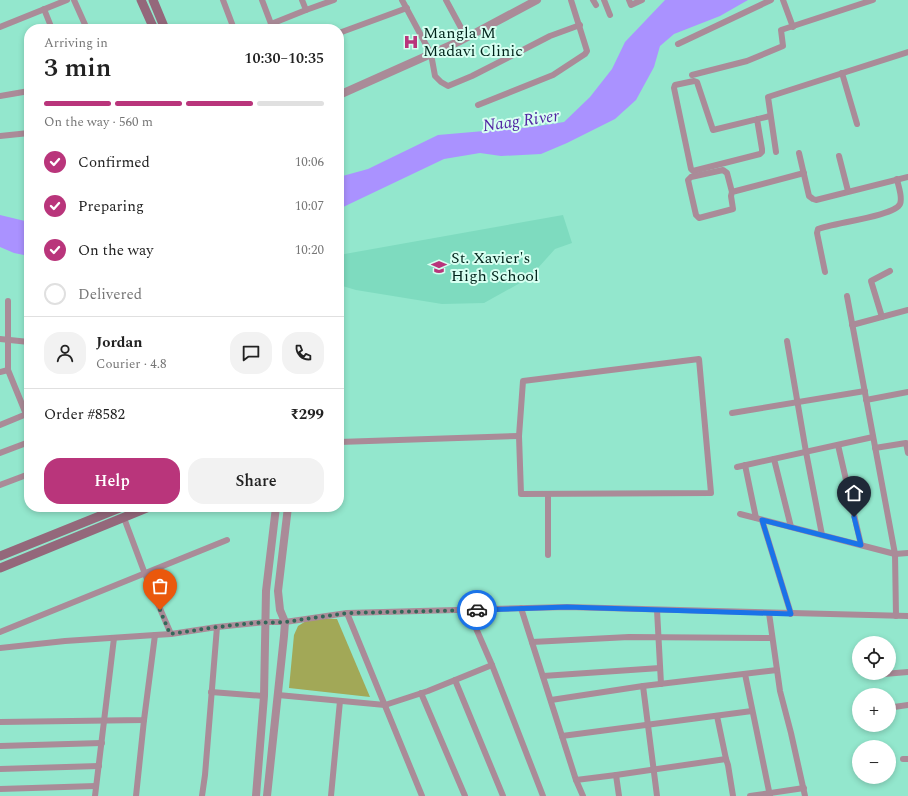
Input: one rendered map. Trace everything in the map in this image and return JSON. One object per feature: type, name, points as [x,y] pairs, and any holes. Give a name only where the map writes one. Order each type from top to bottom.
[{"type":"main road","points":[[141,0],[152,24]]},
{"type":"main road","points":[[153,0],[163,24]]},
{"type":"main road","points":[[0,556],[108,512]]},
{"type":"main road","points":[[122,512],[124,518]]},
{"type":"main road","points":[[0,568],[138,512]]},
{"type":"street","points":[[0,27],[67,0]]},
{"type":"street","points":[[74,0],[85,24]]},
{"type":"street","points":[[223,0],[232,24]]},
{"type":"street","points":[[262,0],[271,24]]},
{"type":"street","points":[[302,0],[306,10]]},
{"type":"street","points":[[276,24],[306,10],[334,0]]},
{"type":"street","points":[[402,0],[431,54],[435,76],[448,86],[472,76],[550,36],[580,25]]},
{"type":"street","points":[[446,0],[466,37]]},
{"type":"street","points":[[344,94],[431,54],[537,0]]},
{"type":"street","points":[[478,105],[553,75],[585,54],[587,51],[571,0]]},
{"type":"street","points":[[604,0],[610,14]]},
{"type":"street","points":[[629,0],[631,5],[642,0]]},
{"type":"street","points":[[678,44],[771,0]]},
{"type":"street","points":[[783,0],[793,27]]},
{"type":"street","points":[[692,75],[747,61],[783,46],[781,30],[793,27],[858,2],[873,0]]},
{"type":"street","points":[[344,31],[407,8]]},
{"type":"street","points":[[44,9],[50,24]]},
{"type":"street","points":[[776,152],[768,97],[908,52]]},
{"type":"street","points":[[842,73],[857,124]]},
{"type":"street","points":[[757,119],[762,149],[760,154],[694,171],[691,169],[674,88],[675,85],[694,80],[697,82],[713,130],[757,119],[770,116]]},
{"type":"street","points":[[0,96],[24,92]]},
{"type":"street","points":[[0,136],[24,133]]},
{"type":"street","points":[[799,153],[809,196],[813,199],[908,177]]},
{"type":"street","points":[[839,156],[848,191]]},
{"type":"street","points":[[723,170],[727,172],[732,192],[731,196],[733,209],[699,218],[696,215],[688,180],[690,177],[723,170]]},
{"type":"street","points":[[732,192],[804,173]]},
{"type":"street","points":[[825,272],[817,233],[818,229],[896,209],[900,204],[897,180]]},
{"type":"street","points":[[882,317],[871,281],[890,271]]},
{"type":"street","points":[[847,296],[895,554],[896,616]]},
{"type":"street","points":[[8,301],[8,370],[24,405]]},
{"type":"street","points":[[852,325],[908,310]]},
{"type":"street","points":[[0,339],[24,341]]},
{"type":"street","points":[[786,341],[822,536]]},
{"type":"street","points":[[699,359],[711,493],[521,494],[519,436],[523,381],[699,359]]},
{"type":"street","points":[[0,372],[8,370]]},
{"type":"street","points":[[732,413],[865,391]]},
{"type":"street","points":[[866,400],[908,392]]},
{"type":"street","points":[[0,425],[24,416]]},
{"type":"street","points":[[344,442],[519,436]]},
{"type":"street","points":[[737,466],[873,437]]},
{"type":"street","points":[[875,448],[906,443],[908,453]]},
{"type":"street","points":[[0,453],[24,444]]},
{"type":"street","points":[[838,445],[861,545]]},
{"type":"street","points":[[774,459],[791,527]]},
{"type":"street","points":[[745,465],[759,519],[791,614]]},
{"type":"street","points":[[0,485],[24,476]]},
{"type":"street","points":[[548,494],[548,555]]},
{"type":"street","points":[[256,796],[264,696],[266,591],[275,512]]},
{"type":"street","points":[[267,796],[282,665],[285,622],[280,610],[278,591],[287,512]]},
{"type":"street","points":[[740,514],[895,554],[908,553]]},
{"type":"street","points":[[124,518],[170,634]]},
{"type":"street","points":[[0,632],[227,540]]},
{"type":"street","points":[[0,648],[65,641],[170,634],[217,627],[266,622],[285,622],[347,613],[567,607],[908,616]]},
{"type":"street","points":[[521,608],[576,780],[583,796]]},
{"type":"street","points":[[468,610],[492,665],[543,796]]},
{"type":"street","points":[[657,610],[661,684]]},
{"type":"street","points":[[347,613],[422,796]]},
{"type":"street","points":[[770,613],[780,691],[792,733],[805,796]]},
{"type":"street","points":[[202,796],[217,627]]},
{"type":"street","points":[[136,796],[155,634]]},
{"type":"street","points":[[532,642],[658,636],[772,638]]},
{"type":"street","points":[[95,796],[114,638]]},
{"type":"street","points":[[278,695],[385,705],[421,693],[492,665]]},
{"type":"street","points":[[543,676],[660,668]]},
{"type":"street","points":[[551,700],[643,686],[777,670]]},
{"type":"street","points":[[896,673],[908,672]]},
{"type":"street","points":[[745,674],[769,795]]},
{"type":"street","points":[[454,680],[503,796]]},
{"type":"street","points":[[643,686],[658,796]]},
{"type":"street","points":[[211,692],[264,696]]},
{"type":"street","points":[[421,693],[465,796]]},
{"type":"street","points":[[331,796],[340,701]]},
{"type":"street","points":[[896,707],[908,705]]},
{"type":"street","points":[[562,736],[752,712]]},
{"type":"street","points":[[717,716],[733,796]]},
{"type":"street","points":[[0,722],[105,719],[144,720]]},
{"type":"street","points":[[0,746],[102,743]]},
{"type":"street","points":[[576,780],[726,759]]},
{"type":"street","points":[[0,769],[99,766]]},
{"type":"street","points":[[616,775],[619,796]]},
{"type":"street","points":[[0,789],[96,786]]},
{"type":"street","points":[[750,796],[769,795],[804,788]]},
{"type":"shaded area","points":[[665,0],[748,0],[720,16],[674,34],[660,46],[654,67],[636,100],[615,119],[541,154],[501,156],[480,153],[444,159],[344,207],[344,176],[368,169],[438,135],[532,127],[564,122],[590,97],[612,69],[625,42]]},
{"type":"shaded area","points":[[0,215],[24,221],[24,255],[14,253],[0,247]]},
{"type":"shaded area","name":"St. Xavier's High School","points":[[563,215],[572,243],[555,249],[529,278],[484,303],[442,304],[356,290],[344,286],[344,254]]},
{"type":"shaded area","points":[[311,618],[337,619],[370,697],[289,688],[294,635],[298,626]]},
{"type":"way so far","points":[[160,610],[170,634],[254,623],[285,622],[347,613],[477,610]]},
{"type":"place","name":"Mangla M Madavi Clinic","points":[[411,42]]},
{"type":"place","name":"St. Xavier's High School","points":[[439,267]]},
{"type":"route","points":[[477,610],[567,607],[791,614],[762,520],[861,545],[854,517]]},
{"type":"water label","name":"Naag River","points":[[521,121]]}]
